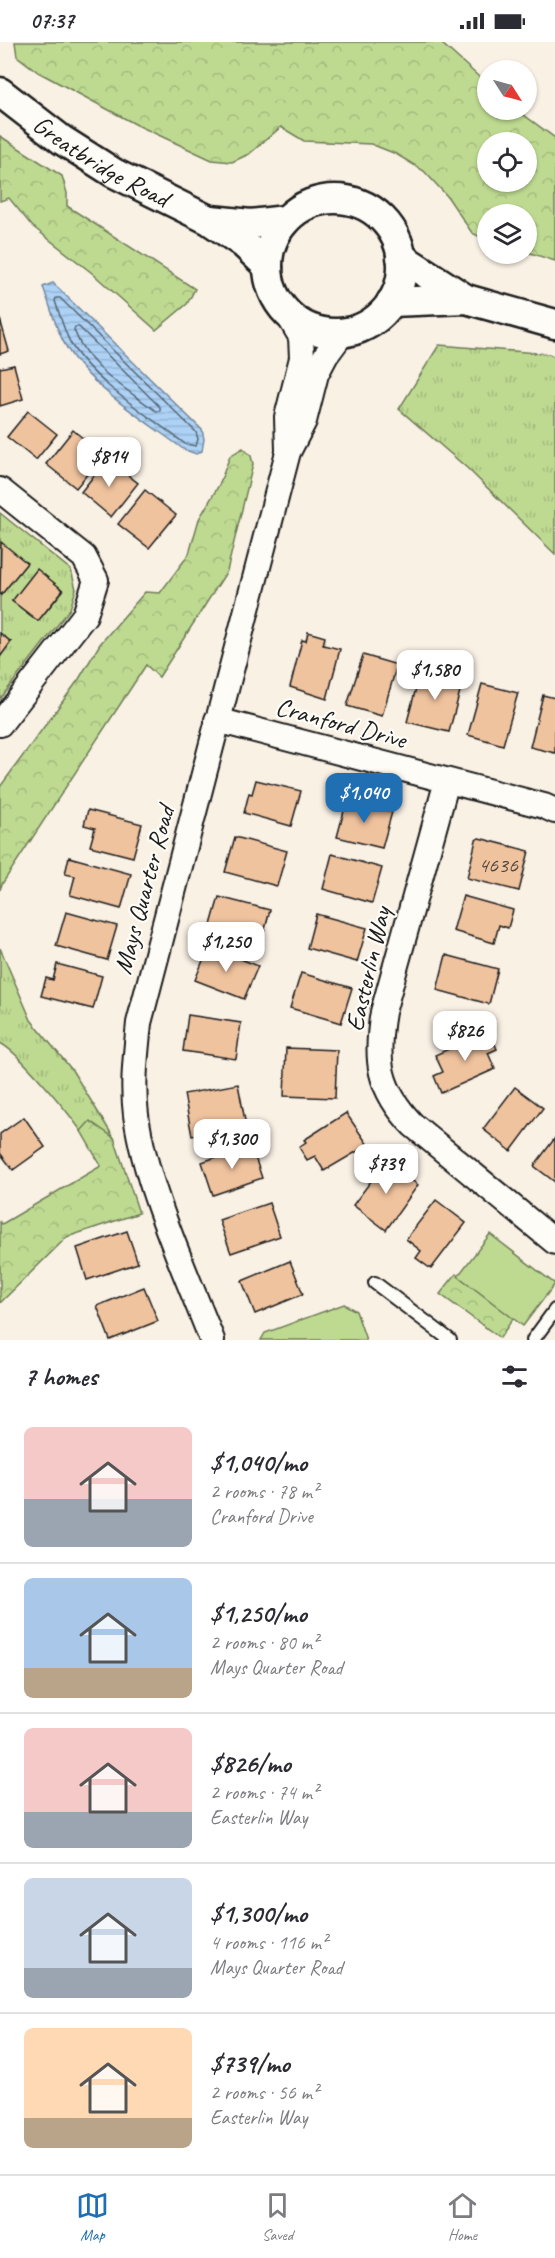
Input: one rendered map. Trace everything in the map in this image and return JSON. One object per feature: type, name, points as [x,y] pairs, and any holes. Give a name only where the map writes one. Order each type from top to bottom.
[{"type":"street","name":"Greatbridge Road","points":[[0,92],[62,140],[114,173],[209,220],[244,244],[268,267]]},
{"type":"street","name":"Greatbridge Road","points":[[330,199],[347,200],[363,205],[383,220],[397,240],[401,257],[398,288],[391,302],[370,323],[343,332],[322,332],[303,325],[287,313],[270,283],[268,267],[270,250],[276,234],[298,209],[314,202],[330,199]]},
{"type":"street","name":"Greatbridge Road","points":[[209,220],[251,224],[286,220]]},
{"type":"street","points":[[401,257],[466,299],[555,324]]},
{"type":"street","points":[[391,302],[466,299]]},
{"type":"street","name":"Mays Quarter Road","points":[[287,313],[301,337],[303,358],[287,417],[288,452]]},
{"type":"street","name":"Mays Quarter Road","points":[[212,1340],[161,1207],[144,1153],[136,1114],[135,1059],[139,1023],[288,452],[304,421],[316,374],[326,355],[343,332]]},
{"type":"street","points":[[0,490],[84,557],[96,580],[84,615],[0,724]]},
{"type":"street","name":"Cranford Drive","points":[[217,720],[544,806],[555,811]]},
{"type":"street","name":"Easterlin Way","points":[[447,781],[383,1012],[378,1042],[381,1070],[387,1091],[412,1125],[555,1242]]},
{"type":"lane","points":[[375,1283],[450,1340]]},
{"type":"lane","points":[[533,1340],[555,1310]]},
{"type":"green space","points":[[15,42],[440,42],[477,75],[477,120],[531,120],[555,138],[555,261],[537,255],[537,204],[477,204],[477,235],[472,233],[447,196],[424,171],[396,154],[371,144],[304,141],[281,127],[249,154],[232,162],[212,160],[137,125],[38,72],[17,56]]},
{"type":"green space","points":[[0,136],[62,176],[67,193],[67,206],[195,289],[187,304],[156,330],[92,273],[32,226],[9,198],[0,201]]},
{"type":"green space","points":[[439,345],[549,354],[555,357],[555,554],[467,468],[399,409]]},
{"type":"green space","points":[[243,448],[251,456],[253,464],[227,571],[159,677],[146,665],[0,890],[0,787],[79,679],[100,644],[145,592],[160,593],[189,554],[199,519],[219,485],[230,456]]},
{"type":"green space","points":[[0,513],[71,570],[76,589],[70,609],[0,699],[0,657],[11,642],[0,633]],"holes":[[[63,591],[38,621],[12,601]]]},
{"type":"green space","points":[[0,948],[31,1020],[72,1070],[114,1138],[92,1127],[81,1131],[31,1070],[0,1043]]},
{"type":"green space","points":[[90,1121],[114,1138],[139,1213],[67,1237],[0,1303],[0,1222],[2,1224],[101,1166],[81,1131]]},
{"type":"green space","points":[[490,1234],[555,1284],[523,1326],[458,1276]]},
{"type":"green space","points":[[456,1274],[514,1317],[500,1338],[440,1294]]},
{"type":"green space","points":[[344,1304],[356,1311],[366,1340],[261,1340],[265,1333]]},
{"type":"water","points":[[53,283],[202,430],[204,439],[202,451],[196,454],[183,449],[120,403],[77,363],[60,334],[43,287]]},
{"type":"building","points":[[0,319],[9,351],[0,354]]},
{"type":"building","points":[[14,365],[23,399],[0,406],[0,368]]},
{"type":"building","points":[[28,411],[57,434],[36,460],[7,437]]},
{"type":"building","points":[[73,430],[103,455],[76,488],[46,464]]},
{"type":"building","points":[[107,459],[138,483],[111,517],[81,492]]},
{"type":"building","points":[[145,490],[176,515],[149,548],[118,524]]},
{"type":"building","points":[[1,542],[27,563],[1,595],[0,593]]},
{"type":"building","points":[[37,569],[63,590],[38,621],[12,601]]},
{"type":"building","points":[[308,632],[325,637],[323,645],[340,649],[327,699],[290,687],[302,640],[306,641]]},
{"type":"building","points":[[0,633],[11,642],[0,657]]},
{"type":"building","points":[[363,655],[397,665],[382,716],[347,706]]},
{"type":"building","points":[[421,669],[463,680],[449,732],[407,722]]},
{"type":"building","points":[[482,684],[518,693],[503,745],[468,735]]},
{"type":"building","points":[[543,695],[555,698],[555,753],[530,747]]},
{"type":"building","points":[[256,780],[301,791],[291,826],[244,813],[249,793],[252,794]]},
{"type":"building","points":[[347,800],[392,812],[382,848],[337,837]]},
{"type":"building","points":[[88,810],[142,824],[133,857],[90,846],[95,828],[84,825]]},
{"type":"building","points":[[235,837],[287,851],[277,886],[225,872]]},
{"type":"building","points":[[479,838],[529,851],[519,891],[467,878],[476,840]]},
{"type":"building","points":[[332,854],[382,868],[372,903],[323,889]]},
{"type":"building","points":[[69,857],[131,874],[121,909],[70,895],[75,876],[65,874]]},
{"type":"building","points":[[463,896],[513,910],[508,928],[499,925],[494,943],[453,931]]},
{"type":"building","points":[[219,897],[270,910],[261,945],[209,932]]},
{"type":"building","points":[[66,912],[117,926],[107,960],[56,946]]},
{"type":"building","points":[[316,914],[367,928],[357,962],[307,948]]},
{"type":"building","points":[[209,946],[258,966],[244,999],[195,980]]},
{"type":"building","points":[[446,955],[498,969],[489,1004],[437,990]]},
{"type":"building","points":[[57,964],[102,976],[93,1009],[41,996],[46,978],[53,980]]},
{"type":"building","points":[[301,973],[352,988],[341,1023],[290,1008]]},
{"type":"building","points":[[188,1015],[241,1023],[236,1059],[183,1051]]},
{"type":"building","points":[[490,1033],[497,1049],[488,1053],[495,1069],[441,1093],[434,1076],[443,1072],[435,1055],[480,1035],[481,1037]]},
{"type":"building","points":[[286,1048],[337,1050],[335,1098],[284,1096]]},
{"type":"building","points":[[238,1084],[246,1126],[192,1136],[184,1094]]},
{"type":"building","points":[[515,1087],[543,1108],[511,1151],[483,1129]]},
{"type":"building","points":[[346,1113],[368,1145],[324,1171],[315,1156],[307,1160],[299,1147],[306,1142],[304,1140]]},
{"type":"building","points":[[24,1117],[45,1147],[13,1170],[0,1153],[0,1134]]},
{"type":"building","points":[[555,1138],[555,1182],[534,1166]]},
{"type":"building","points":[[251,1145],[262,1178],[213,1195],[202,1162]]},
{"type":"building","points":[[386,1161],[418,1185],[386,1230],[353,1205]]},
{"type":"building","points":[[436,1200],[466,1223],[431,1269],[416,1258],[421,1251],[406,1239]]},
{"type":"building","points":[[269,1203],[280,1236],[231,1253],[219,1220]]},
{"type":"building","points":[[127,1231],[138,1263],[87,1280],[77,1248]]},
{"type":"building","points":[[290,1261],[303,1294],[255,1314],[242,1281]]},
{"type":"building","points":[[144,1287],[158,1321],[110,1340],[97,1306]]}]
